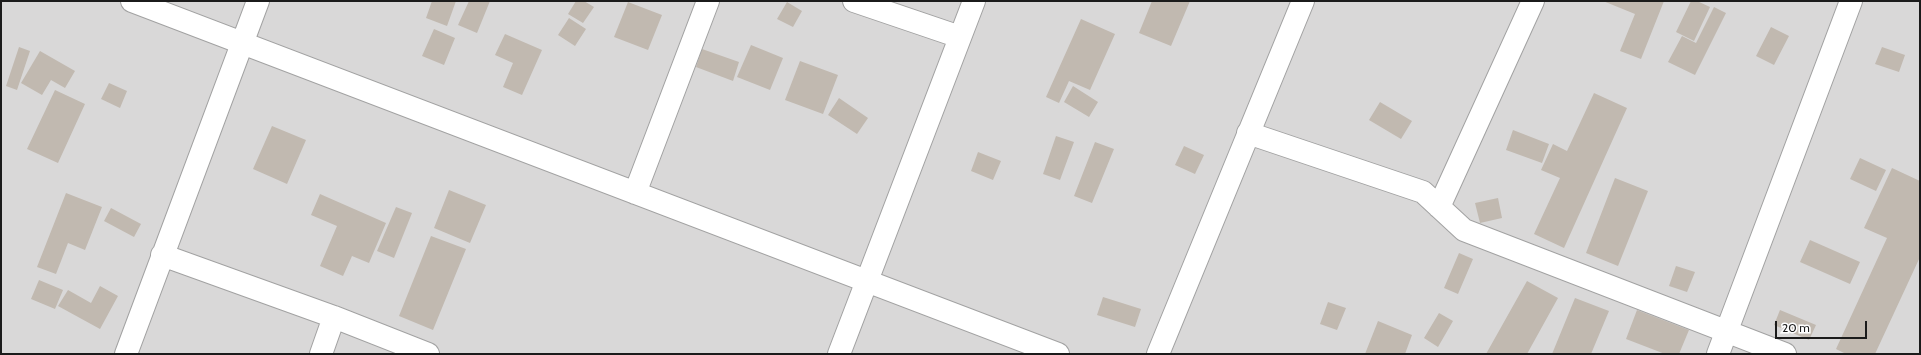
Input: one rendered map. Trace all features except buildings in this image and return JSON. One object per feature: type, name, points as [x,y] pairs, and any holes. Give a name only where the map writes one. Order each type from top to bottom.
[{"type":"street","points":[[132,1],[1058,354]]},
{"type":"street","points":[[126,354],[258,1]]},
{"type":"street","points":[[635,193],[708,1]]},
{"type":"street","points":[[854,1],[960,37]]},
{"type":"street","points":[[839,354],[974,1]]},
{"type":"street","points":[[1158,354],[1303,1]]},
{"type":"street","points":[[1439,206],[1533,1]]},
{"type":"street","points":[[1718,354],[1851,1]]},
{"type":"street","points":[[1248,133],[1423,192],[1464,230],[1785,354]]},
{"type":"street","points":[[162,255],[428,354]]},
{"type":"street","points":[[321,354],[334,318]]},
{"type":"shaded area","points":[[1,1],[1920,1],[1920,354],[1,354]]}]
